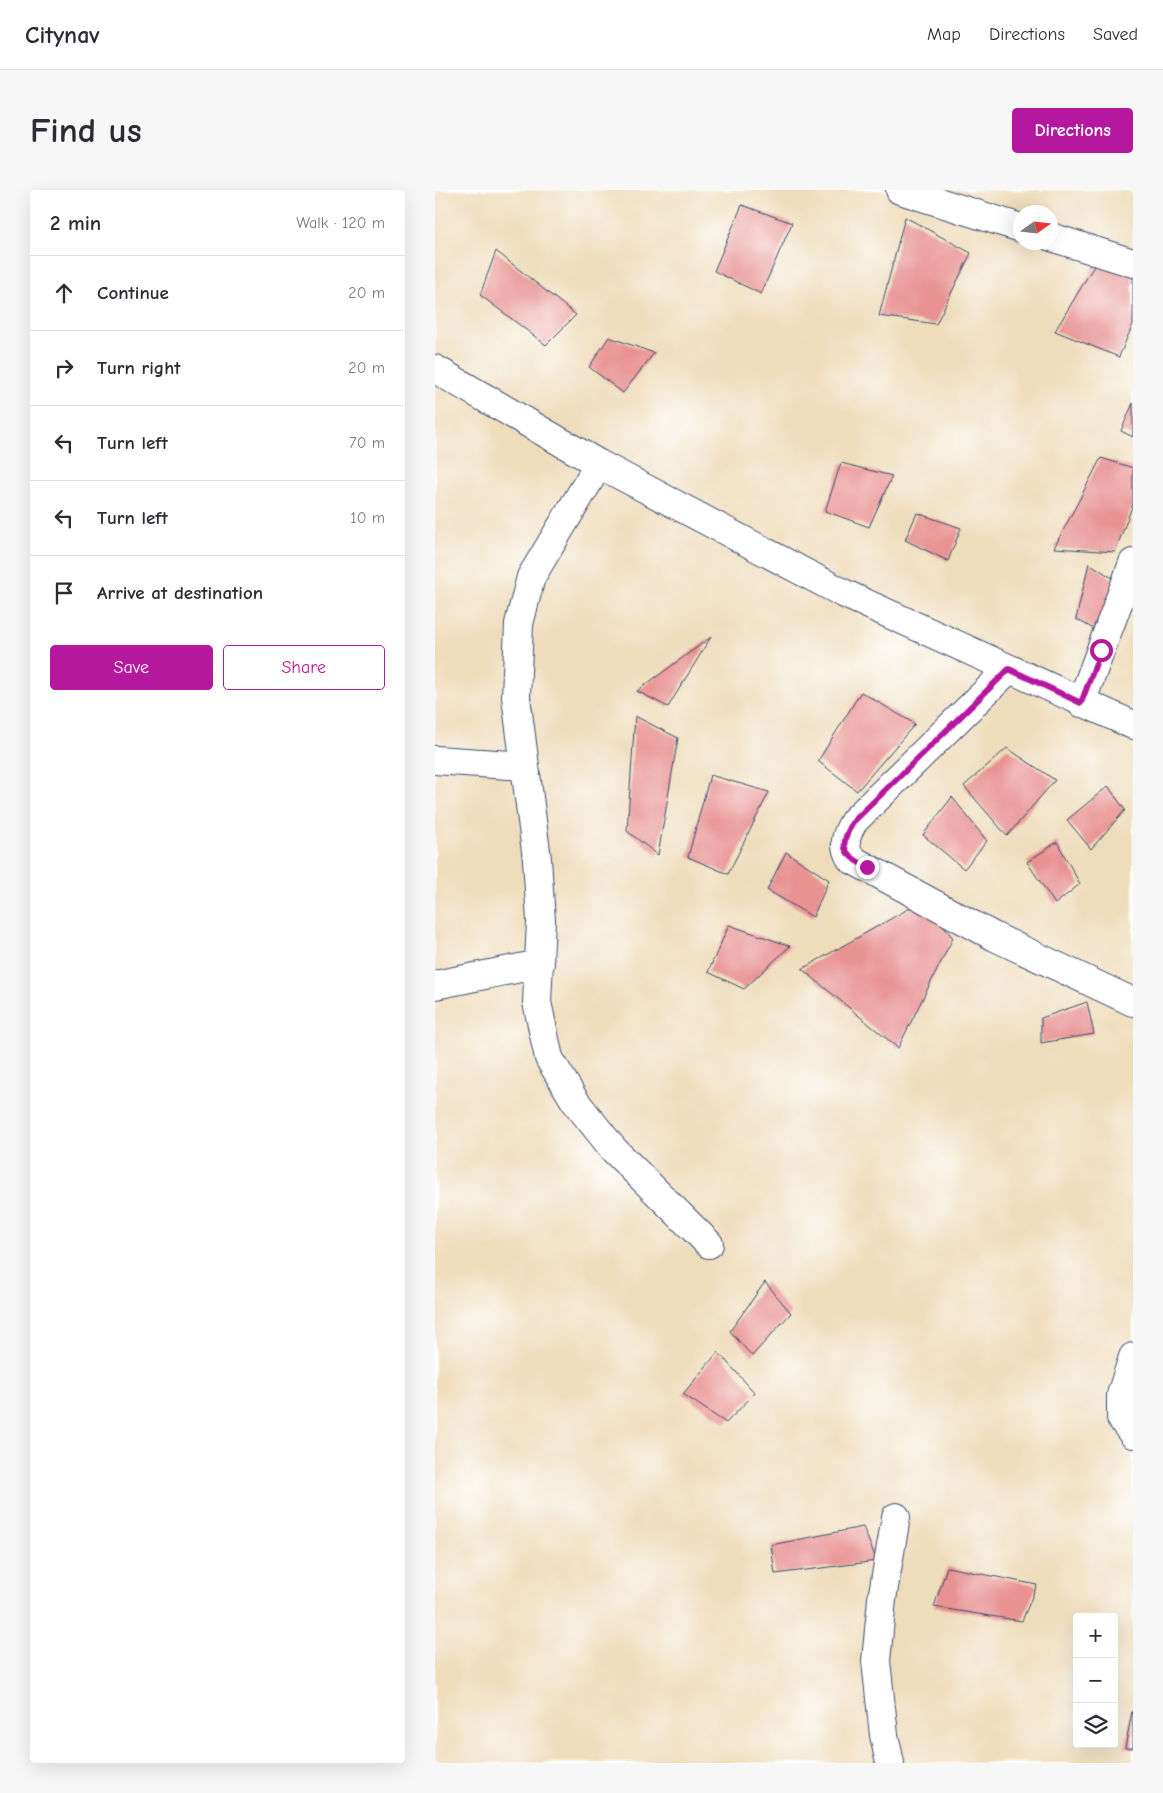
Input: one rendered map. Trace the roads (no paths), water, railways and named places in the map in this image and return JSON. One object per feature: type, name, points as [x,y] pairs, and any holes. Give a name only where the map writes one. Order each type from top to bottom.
[{"type":"street","points":[[900,190],[1013,225]]},
{"type":"street","points":[[1058,239],[1133,262]]},
{"type":"street","points":[[435,369],[599,464],[843,593],[1081,703],[1133,725]]},
{"type":"street","points":[[599,464],[531,577],[519,624],[517,697],[537,858],[541,921],[537,1002],[549,1058],[575,1101],[614,1150],[709,1244]]},
{"type":"street","points":[[1081,703],[1133,563]]},
{"type":"street","points":[[1009,669],[854,821],[846,834],[846,851],[851,859],[995,937],[1133,1002]]},
{"type":"street","points":[[435,760],[525,766]]},
{"type":"street","points":[[435,985],[540,964]]},
{"type":"street","points":[[1133,1358],[1121,1395],[1121,1418],[1133,1434]]},
{"type":"street","points":[[890,1763],[884,1735],[876,1661],[882,1599],[896,1517]]}]
